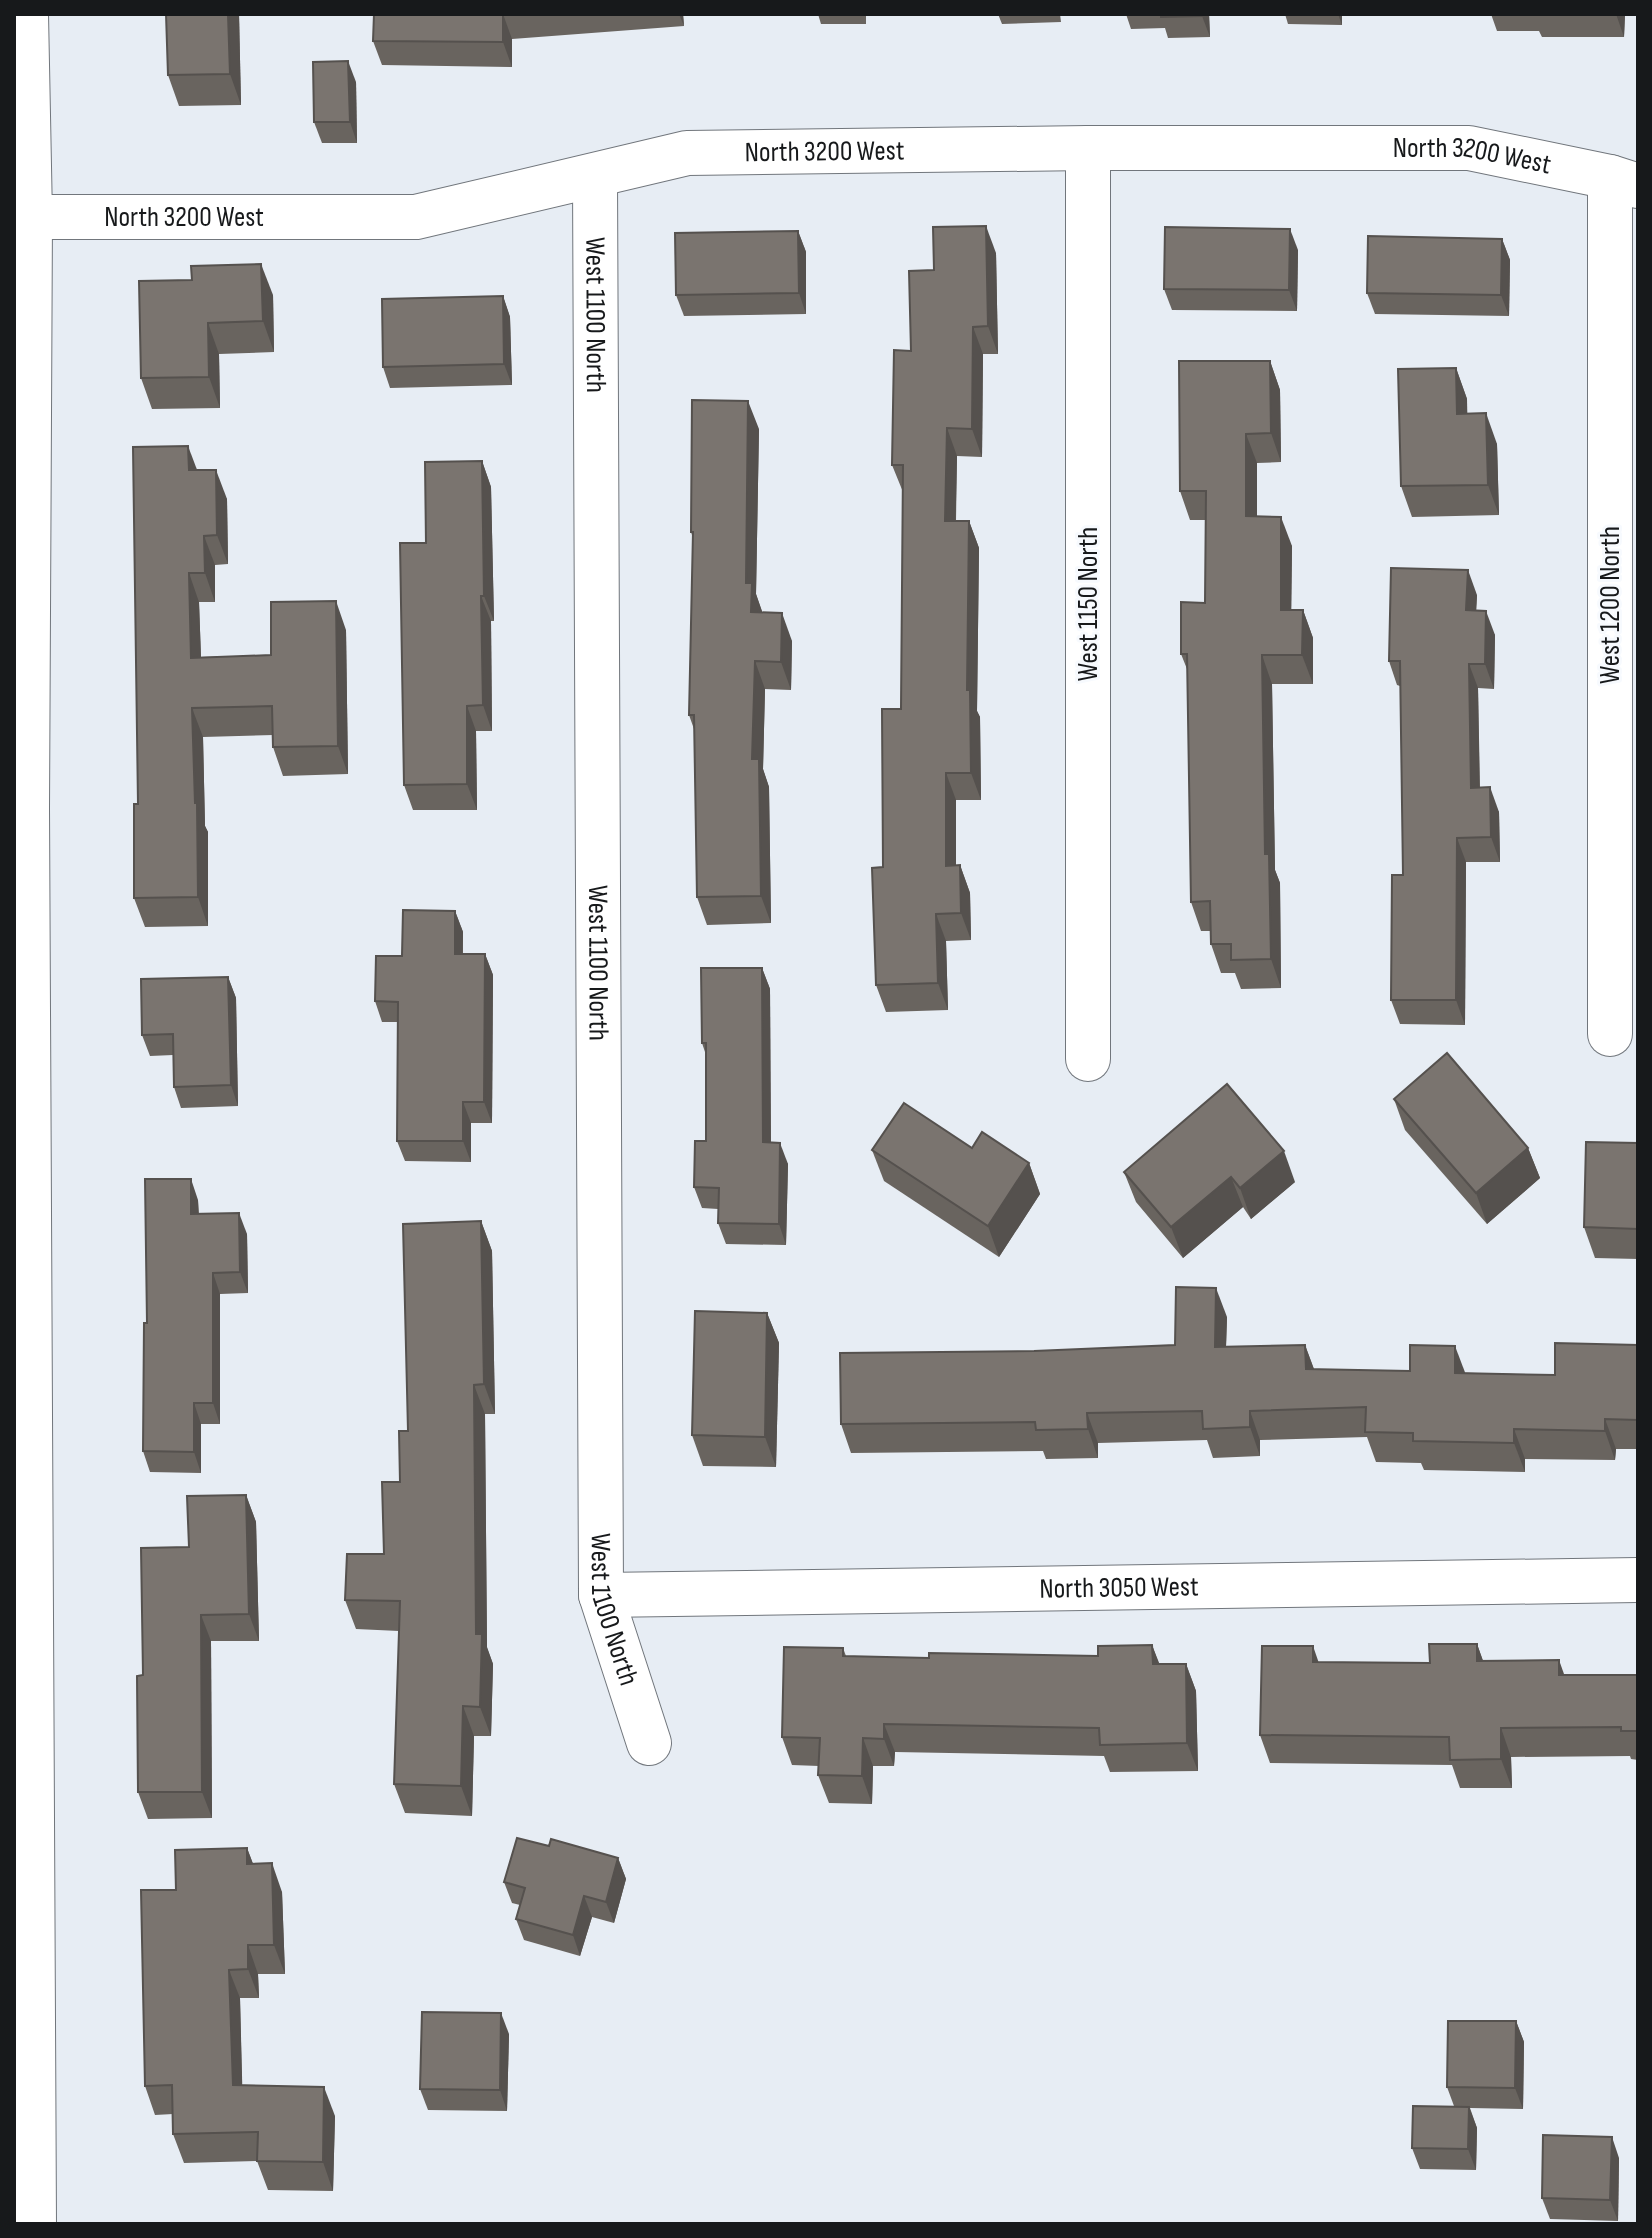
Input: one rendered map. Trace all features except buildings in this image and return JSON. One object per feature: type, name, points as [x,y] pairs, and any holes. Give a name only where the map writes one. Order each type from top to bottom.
[{"type":"street","points":[[26,14],[22,217],[20,808],[34,2224]]},
{"type":"street","name":"North 3200 West","points":[[22,217],[416,217],[687,153],[1088,148],[1469,148],[1624,182]]},
{"type":"street","name":"West 1150 North","points":[[1088,148],[1088,1059]]},
{"type":"street","name":"West 1100 North","points":[[595,177],[601,1595],[649,1743]]},
{"type":"street","name":"West 1200 North","points":[[1610,1034],[1624,182]]},
{"type":"street","name":"North 3050 West","points":[[601,1595],[1638,1580]]}]
